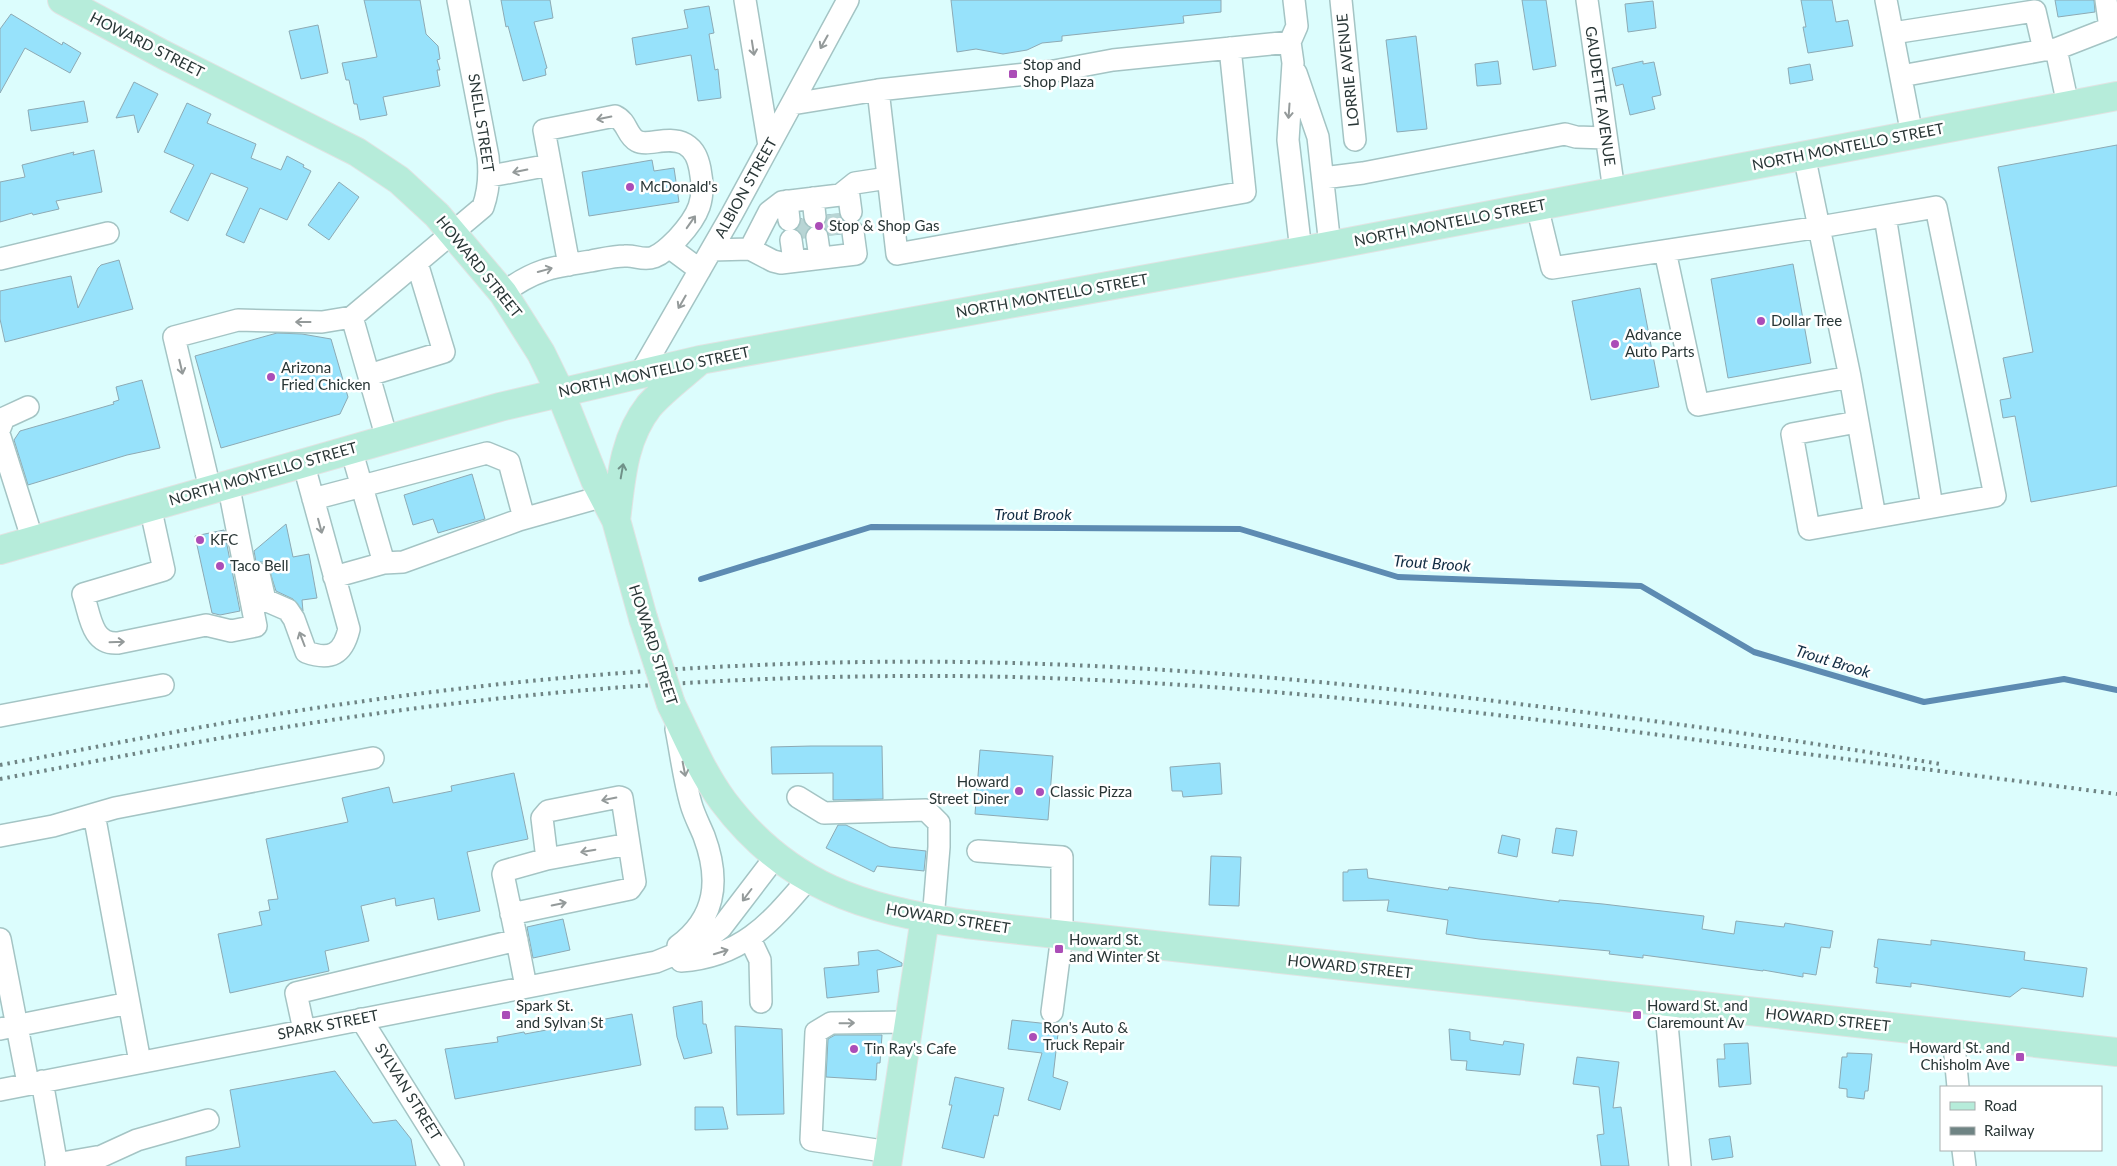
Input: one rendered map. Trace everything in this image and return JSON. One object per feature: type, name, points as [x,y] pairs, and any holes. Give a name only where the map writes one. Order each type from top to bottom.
[{"type":"main road","name":"HOWARD STREET","points":[[62,0],[89,7],[357,152],[399,180],[437,214],[454,233],[503,293],[541,353],[560,392],[595,480],[616,520],[643,618],[671,704],[702,768],[723,801],[748,828],[776,856],[808,878],[848,898],[878,908],[929,919],[2117,1052]]},
{"type":"main road","name":"NORTH MONTELLO STREET","points":[[0,550],[351,448],[560,392],[700,360],[1330,246],[2117,96]]},
{"type":"main road","points":[[616,520],[622,470],[631,436],[650,406],[700,360]]},
{"type":"main road","points":[[888,1159],[909,1022],[929,919]]},
{"type":"street","name":"SNELL STREET","points":[[352,317],[483,207],[488,192],[490,176],[485,136],[458,0]]},
{"type":"street","points":[[745,0],[769,146]]},
{"type":"street","name":"ALBION STREET","points":[[640,374],[712,250],[848,0]]},
{"type":"street","points":[[1294,0],[1297,26],[1290,42],[1292,63],[1288,140],[1301,251]]},
{"type":"street","name":"LORRIE AVENUE","points":[[1340,0],[1355,140]]},
{"type":"street","name":"GAUDETTE AVENUE","points":[[1587,0],[1614,191]]},
{"type":"street","points":[[1886,0],[1912,135]]},
{"type":"street","points":[[1901,76],[2050,49],[2110,28],[2106,0]]},
{"type":"street","points":[[1892,33],[2037,5],[2068,105]]},
{"type":"street","points":[[792,104],[878,90],[1054,71],[1113,60],[1290,42]]},
{"type":"street","points":[[878,90],[897,254],[1245,192],[1230,48]]},
{"type":"street","points":[[1292,63],[1318,137],[1330,246]]},
{"type":"street","points":[[503,293],[521,279],[541,270],[626,256],[643,260],[654,257],[669,248],[693,221],[701,201],[703,189],[696,156],[685,144],[667,140],[644,143],[637,141],[632,137],[625,123],[614,116],[544,130],[569,264]]},
{"type":"street","points":[[1323,178],[1372,171],[1565,134],[1576,137],[1606,138]]},
{"type":"street","points":[[1804,155],[1850,377],[1875,517]]},
{"type":"street","points":[[490,176],[550,165]]},
{"type":"street","points":[[820,216],[855,183],[888,178]]},
{"type":"street","points":[[750,249],[769,212],[776,205],[820,216]]},
{"type":"street","points":[[1537,206],[1552,268],[1936,208],[1994,496],[1809,529],[1792,434],[1857,422]]},
{"type":"street","points":[[820,216],[825,257]]},
{"type":"street","points":[[820,216],[825,257]]},
{"type":"street","points":[[1885,216],[1932,507]]},
{"type":"street","points":[[0,259],[108,233]]},
{"type":"street","points":[[669,248],[700,270]]},
{"type":"street","points":[[712,250],[750,249],[781,263],[825,257]]},
{"type":"street","points":[[1665,251],[1698,405],[1850,377]]},
{"type":"street","points":[[368,375],[444,352],[416,263]]},
{"type":"street","points":[[303,462],[349,629],[346,644],[334,654],[319,656],[306,652],[294,619],[288,610],[265,600],[174,337],[238,320],[322,322],[352,317],[386,439]]},
{"type":"street","points":[[0,428],[4,418],[28,407]]},
{"type":"street","points":[[0,437],[33,541]]},
{"type":"street","points":[[351,448],[384,562]]},
{"type":"street","points":[[313,499],[487,453],[509,462],[524,518]]},
{"type":"street","points":[[150,506],[164,570],[83,594],[96,636],[101,640],[111,643],[128,642],[206,625],[232,631],[256,626],[225,484]]},
{"type":"street","points":[[334,577],[384,562],[403,562],[524,518],[604,496]]},
{"type":"street","points":[[0,716],[163,685]]},
{"type":"street","name":"SPARK STREET","points":[[656,962],[688,938],[704,920],[712,900],[714,880],[711,857],[691,805],[671,704]]},
{"type":"street","points":[[0,836],[53,826],[115,808],[373,758]]},
{"type":"street","points":[[511,914],[630,889],[635,882],[623,801],[619,797],[548,811],[542,818],[547,859]]},
{"type":"street","points":[[798,797],[824,813],[926,810],[938,823],[939,847],[929,919]]},
{"type":"street","points":[[94,814],[140,1062]]},
{"type":"street","points":[[526,987],[503,874],[506,869],[547,859],[629,844]]},
{"type":"street","points":[[978,851],[1062,857],[1062,935],[1052,1012]]},
{"type":"street","name":"SPARK STREET","points":[[656,962],[700,944],[722,928],[776,856]]},
{"type":"street","name":"SPARK STREET","points":[[0,1090],[656,962],[695,960],[731,949],[750,939],[781,910],[808,878]]},
{"type":"street","points":[[0,939],[8,1028],[35,1082],[56,1165],[102,1156],[137,1140],[208,1120]]},
{"type":"street","points":[[750,939],[760,960],[761,1002]]},
{"type":"street","points":[[304,1030],[296,993],[517,940]]},
{"type":"street","points":[[1664,1002],[1680,1166]]},
{"type":"street","points":[[8,1028],[129,1003]]},
{"type":"street","name":"SYLVAN STREET","points":[[362,1019],[453,1166]]},
{"type":"street","points":[[888,1159],[811,1140],[816,1032],[831,1023],[909,1022]]},
{"type":"street","points":[[1953,1034],[1958,1086]]},
{"type":"street","points":[[1963,1151],[1965,1166]]},
{"type":"building","points":[[364,0],[420,0],[426,34],[438,46],[440,59],[437,60],[440,70],[437,70],[440,86],[383,97],[387,115],[360,120],[357,104],[354,104],[349,80],[346,80],[342,63],[377,57]]},
{"type":"building","points":[[501,0],[550,0],[553,18],[534,22],[547,68],[545,69],[546,75],[523,81],[508,26],[506,27]]},
{"type":"building","points":[[951,0],[1221,0],[1221,12],[1183,16],[1184,23],[1062,36],[1062,41],[1042,43],[1027,50],[1003,54],[976,49],[957,52]]},
{"type":"building","points":[[1522,0],[1546,0],[1556,66],[1533,70]]},
{"type":"building","points":[[1801,0],[1832,0],[1836,22],[1848,20],[1853,46],[1808,53],[1803,27],[1806,27]]},
{"type":"building","points":[[2055,0],[2094,0],[2095,12],[2058,17]]},
{"type":"building","points":[[1653,1],[1656,28],[1628,32],[1625,4]]},
{"type":"building","points":[[709,6],[714,33],[709,34],[715,70],[718,69],[721,98],[698,101],[691,55],[636,65],[632,38],[688,28],[684,10]]},
{"type":"building","points":[[11,14],[62,45],[63,42],[81,53],[70,73],[25,48],[0,93],[0,29]]},
{"type":"building","points":[[318,25],[328,73],[301,79],[289,31]]},
{"type":"building","points":[[1416,36],[1427,129],[1397,132],[1386,40]]},
{"type":"building","points":[[1498,61],[1501,84],[1477,86],[1475,64]]},
{"type":"building","points":[[1643,61],[1643,64],[1654,62],[1661,95],[1652,97],[1655,109],[1630,115],[1623,84],[1616,86],[1612,68]]},
{"type":"building","points":[[1810,64],[1813,80],[1790,84],[1788,68]]},
{"type":"building","points":[[134,82],[158,94],[138,133],[134,115],[116,118]]},
{"type":"building","points":[[84,101],[88,122],[31,131],[28,110]]},
{"type":"building","points":[[187,103],[211,114],[207,123],[256,144],[251,158],[281,170],[287,156],[311,171],[287,220],[260,208],[244,243],[226,235],[248,188],[211,173],[188,221],[170,212],[194,165],[164,152]]},
{"type":"building","points":[[2117,145],[2117,486],[2031,502],[2015,416],[2003,418],[2000,400],[2011,398],[2003,358],[2033,352],[1998,167]]},
{"type":"building","points":[[94,150],[102,192],[56,201],[59,209],[33,215],[32,213],[0,222],[0,182],[25,177],[22,165],[74,152],[73,155]]},
{"type":"building","name":"McDonald's","points":[[652,160],[654,171],[674,168],[679,202],[589,216],[582,172]]},
{"type":"building","points":[[339,182],[359,197],[329,240],[308,225]]},
{"type":"building","points":[[839,214],[845,223],[841,228],[841,234],[829,235],[823,226],[827,222],[827,215]]},
{"type":"building","points":[[801,218],[809,228],[805,238],[797,229],[801,225]]},
{"type":"building","points":[[119,260],[133,309],[5,342],[0,319],[0,291],[71,276],[78,308],[98,268],[101,265]]},
{"type":"building","name":"Dollar Tree","points":[[1793,264],[1811,363],[1728,378],[1711,279]]},
{"type":"building","name":"Advance Auto Parts","points":[[1640,288],[1659,387],[1591,400],[1572,301]]},
{"type":"building","name":"Arizona Fried Chicken","points":[[277,333],[302,334],[331,339],[348,397],[340,414],[221,448],[195,356]]},
{"type":"building","points":[[142,380],[160,448],[127,455],[28,485],[14,440],[20,431],[114,404],[113,402],[119,400],[116,387]]},
{"type":"building","points":[[472,474],[485,519],[438,533],[433,519],[413,525],[404,495]]},
{"type":"building","points":[[286,524],[293,557],[309,554],[317,598],[302,600],[303,611],[293,599],[276,591],[268,566],[263,562],[256,562],[254,551]]},
{"type":"building","name":"Taco Bell","points":[[224,530],[240,611],[220,615],[212,613],[195,536]]},
{"type":"building","points":[[882,746],[883,799],[833,800],[833,773],[772,774],[771,747]]},
{"type":"building","points":[[980,750],[1053,756],[1048,820],[975,814]]},
{"type":"building","points":[[1220,763],[1222,794],[1183,797],[1182,791],[1172,791],[1170,767]]},
{"type":"building","points":[[514,773],[528,839],[467,852],[480,911],[438,920],[434,898],[396,906],[395,898],[361,906],[369,941],[325,951],[329,971],[230,993],[218,934],[262,925],[259,912],[270,910],[268,900],[278,899],[266,839],[348,822],[342,798],[389,787],[393,803],[452,791],[451,786]]},
{"type":"building","points":[[838,825],[846,825],[890,847],[926,851],[924,871],[877,866],[874,872],[826,848]]},
{"type":"building","points":[[1556,828],[1577,831],[1573,856],[1552,853]]},
{"type":"building","points":[[1502,835],[1520,839],[1517,857],[1498,853]]},
{"type":"building","points":[[1211,856],[1241,857],[1239,906],[1209,905]]},
{"type":"building","points":[[1367,869],[1368,878],[1448,890],[1449,887],[1559,902],[1559,900],[1603,904],[1704,916],[1702,929],[1734,934],[1736,921],[1784,927],[1785,923],[1833,931],[1830,948],[1821,947],[1816,975],[1803,973],[1803,977],[1643,955],[1643,958],[1609,954],[1610,951],[1479,939],[1446,934],[1448,920],[1387,911],[1389,900],[1343,901],[1343,872]]},
{"type":"building","points":[[563,919],[570,950],[533,958],[527,927]]},
{"type":"building","points":[[1878,939],[1931,945],[1931,940],[2025,952],[2024,960],[2087,968],[2083,997],[2022,988],[2010,997],[1911,983],[1911,987],[1876,983],[1878,968],[1874,967]]},
{"type":"building","points":[[878,950],[902,963],[902,966],[877,970],[879,992],[827,998],[824,968],[859,965],[858,952]]},
{"type":"building","points":[[702,1001],[703,1024],[706,1024],[712,1053],[684,1059],[677,1037],[673,1007]]},
{"type":"building","points":[[632,1014],[641,1065],[455,1099],[445,1049],[498,1042],[497,1037],[524,1032],[525,1034]]},
{"type":"building","points":[[1012,1020],[1059,1025],[1053,1077],[1068,1082],[1060,1110],[1028,1100],[1042,1053],[1008,1049]]},
{"type":"building","points":[[735,1026],[782,1029],[784,1114],[737,1115]]},
{"type":"building","points":[[1449,1029],[1470,1032],[1470,1040],[1503,1045],[1504,1041],[1524,1044],[1520,1075],[1466,1070],[1467,1061],[1451,1060]]},
{"type":"building","name":"Tin Ray's Cafe","points":[[835,1035],[882,1035],[880,1063],[877,1063],[876,1080],[826,1077],[828,1039]]},
{"type":"building","points":[[1748,1043],[1751,1084],[1719,1087],[1717,1059],[1725,1059],[1724,1044]]},
{"type":"building","points":[[1847,1053],[1872,1054],[1868,1091],[1865,1091],[1864,1099],[1847,1097],[1847,1089],[1839,1088],[1842,1057],[1847,1057]]},
{"type":"building","points":[[1577,1057],[1619,1062],[1613,1108],[1621,1107],[1629,1166],[1601,1166],[1597,1135],[1604,1134],[1599,1087],[1573,1084]]},
{"type":"building","points":[[335,1071],[373,1123],[396,1120],[411,1139],[416,1166],[186,1166],[186,1157],[240,1147],[230,1090]]},
{"type":"building","points":[[955,1077],[1004,1088],[998,1116],[994,1115],[984,1158],[942,1148],[952,1105],[949,1105]]},
{"type":"building","points":[[695,1107],[723,1107],[728,1129],[695,1130]]},
{"type":"building","points":[[1730,1136],[1733,1157],[1712,1160],[1709,1139]]},
{"type":"waterway","name":"Trout Brook","points":[[701,579],[871,527],[1240,529],[1398,577],[1641,586],[1754,652],[1924,702],[2064,679],[2117,690]]},
{"type":"tunnel","points":[[841,213],[843,234]]},
{"type":"tunnel","points":[[825,215],[827,236]]},
{"type":"tunnel","points":[[798,219],[801,239]]},
{"type":"railway","points":[[0,765],[268,716],[472,687],[645,671],[817,663],[909,662],[1001,663],[1185,671],[1368,687],[1697,727],[1940,764]]},
{"type":"railway","points":[[0,779],[269,730],[359,716],[494,699],[698,682],[903,676],[998,677],[1188,685],[1377,702],[1566,723],[2117,794]]},
{"type":"place","name":"Stop and Shop Plaza","points":[[1013,74]]},
{"type":"place","name":"McDonald's","points":[[630,187]]},
{"type":"place","name":"Stop & Shop Gas","points":[[819,226]]},
{"type":"place","name":"Dollar Tree","points":[[1761,321]]},
{"type":"place","name":"Advance Auto Parts","points":[[1615,344]]},
{"type":"place","name":"Arizona Fried Chicken","points":[[271,377]]},
{"type":"place","name":"KFC","points":[[200,540]]},
{"type":"place","name":"Taco Bell","points":[[220,566]]},
{"type":"place","name":"Howard Street Diner","points":[[1019,791]]},
{"type":"place","name":"Classic Pizza","points":[[1040,792]]},
{"type":"place","name":"Howard St. and Winter St","points":[[1059,949]]},
{"type":"place","name":"Spark St. and Sylvan St","points":[[506,1015]]},
{"type":"place","name":"Howard St. and Claremount Av","points":[[1637,1015]]},
{"type":"place","name":"Ron's Auto & Truck Repair","points":[[1033,1037]]},
{"type":"place","name":"Tin Ray's Cafe","points":[[854,1049]]},
{"type":"place","name":"Howard St. and Chisholm Ave","points":[[2020,1057]]}]
